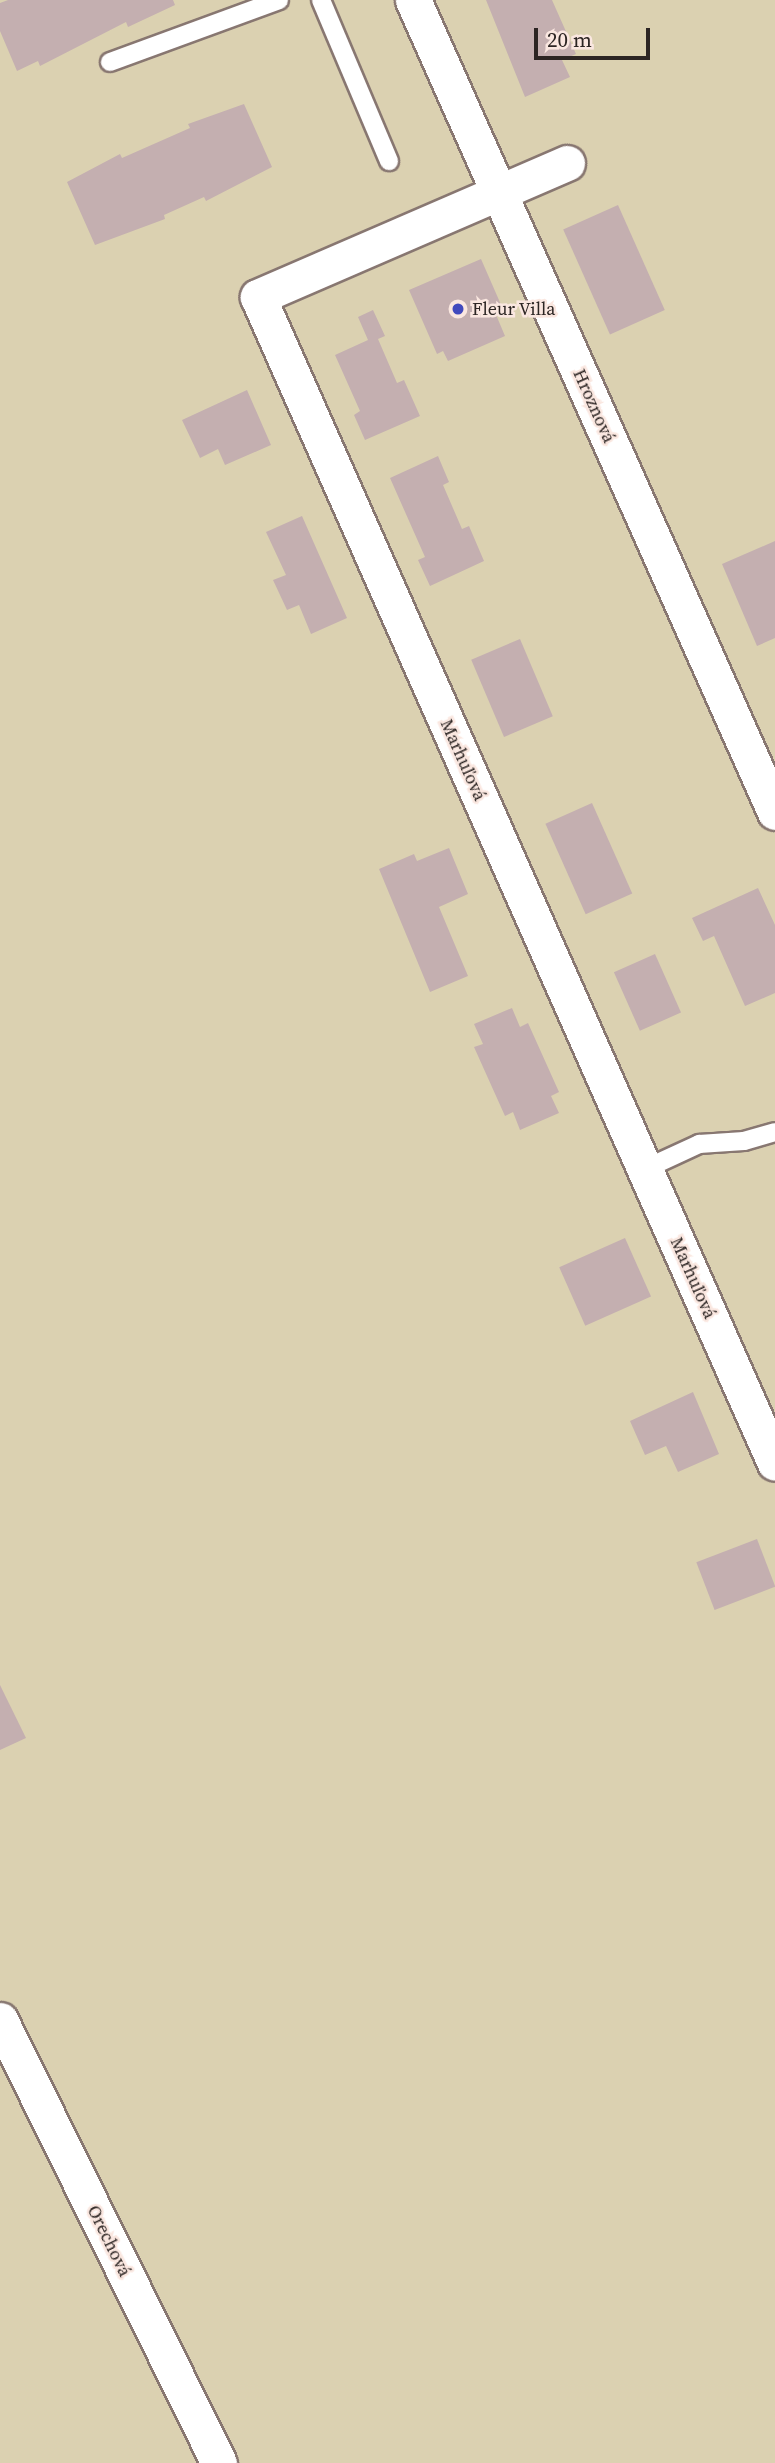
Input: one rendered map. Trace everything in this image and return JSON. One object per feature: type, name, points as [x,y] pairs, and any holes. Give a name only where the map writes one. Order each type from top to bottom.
[{"type":"street","name":"Hroznová","points":[[413,0],[775,812]]},
{"type":"street","points":[[499,192],[566,163]]},
{"type":"street","name":"Marhuľová","points":[[499,192],[258,297],[775,1463]]},
{"type":"street","name":"Orechová","points":[[0,2020],[219,2463]]},
{"type":"lane","points":[[110,62],[279,0]]},
{"type":"lane","points":[[321,0],[388,161]]},
{"type":"lane","points":[[645,1169],[699,1144],[744,1141],[775,1132]]},
{"type":"shaded area","points":[[0,0],[775,0],[775,2463],[0,2463]]},
{"type":"building","points":[[8,0],[173,0],[175,5],[128,27],[126,22],[40,66],[38,61],[17,71],[0,31],[0,3]]},
{"type":"building","points":[[486,0],[552,0],[576,54],[562,60],[570,77],[525,97]]},
{"type":"building","points":[[244,104],[272,167],[206,201],[204,197],[164,215],[165,219],[95,245],[67,182],[120,154],[122,158],[190,128],[188,124]]},
{"type":"building","points":[[618,205],[665,310],[610,334],[563,229]]},
{"type":"building","name":"Fleur Villa","points":[[481,259],[502,307],[494,310],[505,336],[448,361],[443,351],[437,354],[409,290]]},
{"type":"building","points":[[373,310],[385,336],[378,339],[397,383],[404,380],[420,416],[365,440],[354,415],[360,411],[335,355],[368,340],[358,317]]},
{"type":"building","points":[[247,390],[271,445],[225,465],[218,449],[200,458],[182,420]]},
{"type":"building","points":[[438,456],[449,482],[443,485],[462,529],[469,526],[484,561],[430,586],[418,560],[425,557],[390,478]]},
{"type":"building","points":[[302,516],[347,618],[311,634],[299,605],[287,610],[273,580],[286,575],[266,532]]},
{"type":"building","points":[[775,541],[775,638],[757,646],[722,564]]},
{"type":"building","points":[[520,639],[553,716],[504,737],[471,660]]},
{"type":"building","points":[[592,803],[632,893],[586,914],[545,824]]},
{"type":"building","points":[[449,848],[468,894],[439,907],[468,976],[430,992],[379,869],[414,854],[417,861]]},
{"type":"building","points":[[758,888],[775,925],[775,993],[745,1006],[714,936],[703,941],[692,918]]},
{"type":"building","points":[[655,954],[681,1012],[640,1031],[614,972]]},
{"type":"building","points":[[512,1008],[520,1027],[528,1023],[559,1092],[551,1096],[559,1113],[520,1130],[513,1112],[505,1116],[474,1047],[483,1044],[474,1024]]},
{"type":"building","points":[[625,1238],[651,1296],[585,1326],[559,1267]]},
{"type":"building","points":[[693,1392],[719,1454],[678,1472],[666,1446],[645,1455],[630,1421]]},
{"type":"building","points":[[757,1539],[775,1587],[715,1610],[696,1562]]},
{"type":"building","points":[[0,1685],[26,1738],[0,1750]]},
{"type":"place","name":"Fleur Villa","points":[[458,309]]}]
